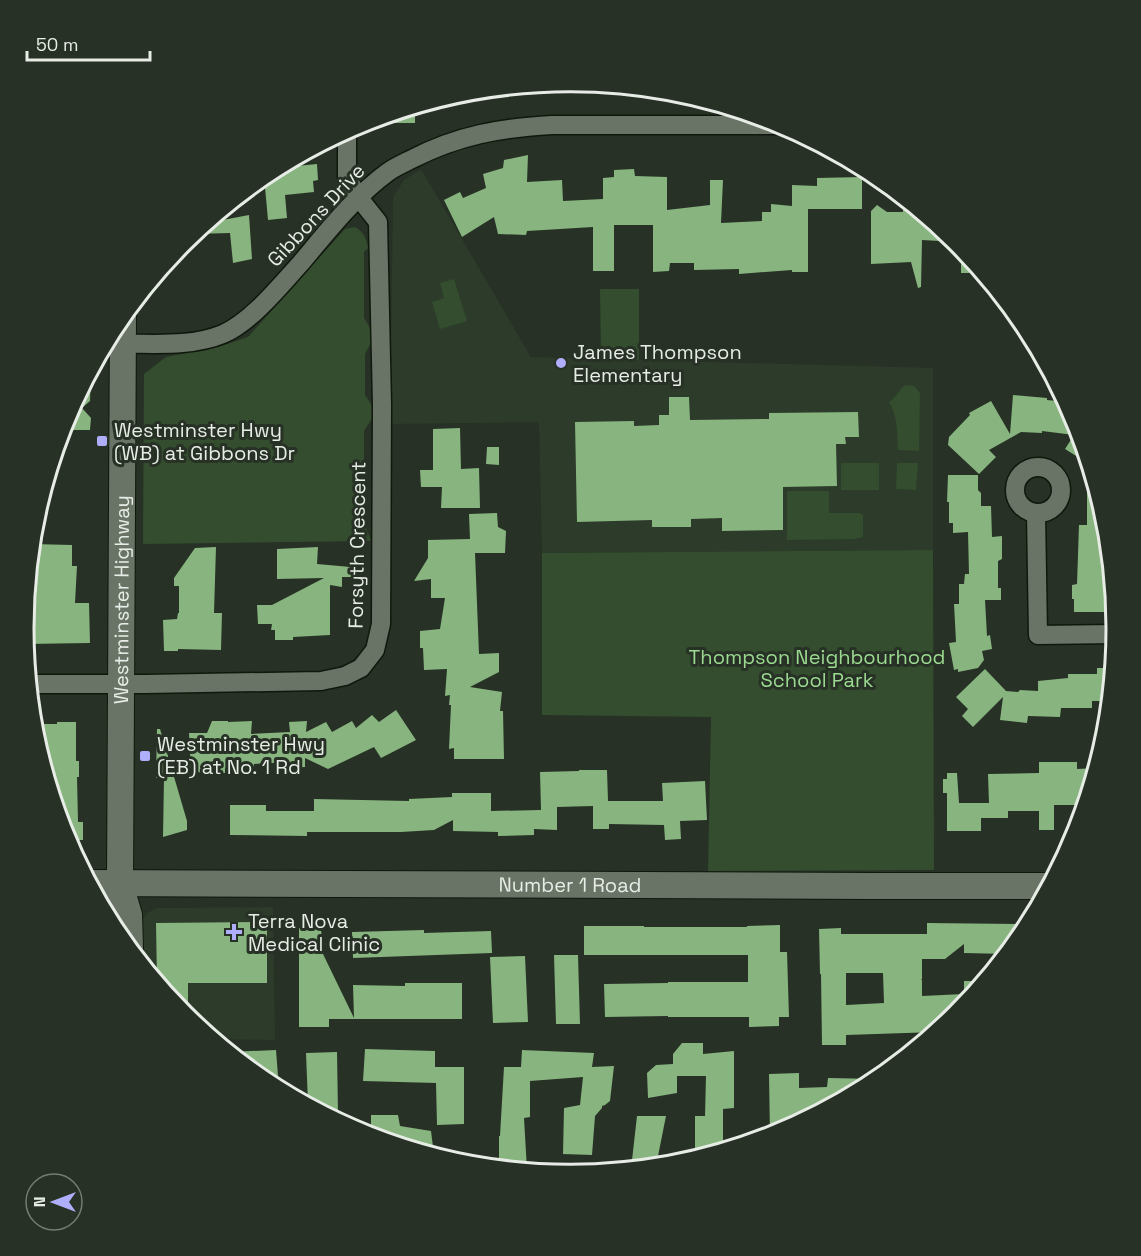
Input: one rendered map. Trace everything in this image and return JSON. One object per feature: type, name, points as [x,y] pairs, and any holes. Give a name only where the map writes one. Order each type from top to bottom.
[{"type":"main road","name":"Westminster Highway","points":[[114,347],[122,684],[120,884],[114,909]]},
{"type":"main road","name":"Number 1 Road","points":[[99,883],[1040,886]]},
{"type":"main road","name":"Westminster Highway","points":[[120,884],[129,915],[130,932]]},
{"type":"street","name":"Gibbons Drive","points":[[117,343],[193,342],[213,338],[226,332],[253,312],[280,286],[339,218],[389,171],[432,149],[476,134],[520,127],[756,125]]},
{"type":"street","name":"Forsyth Crescent","points":[[38,684],[321,681],[345,676],[361,668],[375,650],[381,624],[382,414],[378,222],[347,178],[347,141]]},
{"type":"street","points":[[1036,513],[1038,635],[1106,634]]},
{"type":"shaded area","name":"James Thompson Elementary","points":[[421,169],[531,357],[933,368],[933,550],[542,553],[539,422],[390,424],[393,197],[404,180]]},
{"type":"shaded area","points":[[273,907],[275,1040],[227,1039],[191,1007],[142,950],[142,921],[147,913],[157,908]]},
{"type":"green space","points":[[355,227],[361,231],[368,248],[364,252],[364,318],[372,331],[372,341],[365,354],[365,395],[373,407],[373,417],[364,431],[364,522],[371,541],[143,544],[144,374],[166,357],[221,346],[248,337],[345,229]]},
{"type":"green space","points":[[454,279],[467,321],[440,329],[432,302],[444,298],[440,283]]},
{"type":"green space","points":[[600,289],[639,289],[639,360],[601,360]]},
{"type":"green space","points":[[905,385],[914,386],[920,393],[919,451],[898,450],[896,420],[889,402]]},
{"type":"green space","points":[[841,463],[879,463],[879,490],[841,490]]},
{"type":"green space","points":[[897,463],[918,463],[916,490],[896,489]]},
{"type":"green space","points":[[787,491],[829,491],[829,513],[860,513],[863,515],[863,537],[787,540]]},
{"type":"green space","name":"Thompson Neighbourhood School Park","points":[[933,550],[934,870],[708,871],[711,717],[542,715],[542,553]]},
{"type":"building","points":[[415,115],[415,123],[390,123]]},
{"type":"building","points":[[528,155],[527,182],[562,180],[563,201],[603,199],[603,178],[614,177],[614,170],[634,169],[635,176],[667,177],[667,210],[710,205],[710,180],[723,180],[721,223],[762,221],[762,212],[771,212],[771,204],[792,206],[792,185],[817,186],[817,178],[862,178],[862,209],[808,209],[808,272],[792,272],[792,270],[739,274],[739,269],[694,270],[694,263],[670,263],[669,271],[653,272],[653,225],[614,225],[614,271],[593,271],[593,227],[527,231],[526,235],[498,234],[494,217],[462,237],[444,200],[460,192],[463,198],[486,188],[483,174],[503,168],[504,160]]},
{"type":"building","points":[[317,164],[318,180],[313,181],[314,192],[285,195],[287,218],[268,220],[265,188],[300,166]]},
{"type":"building","points":[[877,205],[887,212],[903,212],[903,208],[941,241],[922,240],[921,287],[918,288],[911,262],[871,264],[871,211]]},
{"type":"building","points":[[249,215],[252,259],[233,263],[230,233],[208,234],[223,220]]},
{"type":"building","points":[[961,261],[971,273],[961,273]]},
{"type":"building","points":[[90,390],[90,401],[82,408]]},
{"type":"building","points":[[1013,395],[1056,401],[1070,435],[1042,431],[1042,433],[1021,432],[989,450],[996,457],[979,474],[948,445],[949,437],[970,415],[969,413],[991,401],[1010,434]]},
{"type":"building","points":[[669,397],[689,397],[690,420],[769,419],[769,413],[858,412],[859,437],[845,437],[846,444],[836,444],[837,486],[783,487],[783,530],[722,531],[722,518],[691,519],[691,527],[652,527],[652,520],[577,522],[575,422],[634,421],[634,426],[659,425],[659,415],[669,415]]},
{"type":"building","points":[[82,408],[91,418],[90,430],[72,430]]},
{"type":"building","points":[[460,428],[461,469],[479,468],[480,508],[441,508],[442,487],[421,487],[420,470],[433,470],[433,429]]},
{"type":"building","points":[[1072,439],[1078,457],[1065,449]]},
{"type":"building","points":[[487,447],[499,447],[499,465],[486,464]]},
{"type":"building","points":[[948,475],[978,475],[981,506],[991,506],[992,537],[1002,536],[1002,559],[998,561],[998,588],[1001,588],[1001,600],[985,600],[987,636],[990,635],[992,649],[982,651],[984,660],[978,668],[958,672],[958,669],[954,670],[949,643],[956,642],[954,604],[959,604],[959,584],[964,584],[965,574],[969,574],[968,532],[953,533],[953,523],[949,523]]},
{"type":"building","points":[[1089,492],[1102,558],[1106,612],[1074,612],[1072,585],[1077,584],[1079,525],[1087,525]]},
{"type":"building","points":[[497,513],[498,527],[506,531],[505,553],[475,553],[479,654],[499,653],[499,672],[470,687],[502,692],[500,711],[503,711],[504,759],[454,759],[454,748],[449,749],[451,705],[449,705],[450,695],[445,696],[447,669],[424,670],[423,648],[420,648],[420,631],[440,629],[445,598],[431,598],[431,579],[414,581],[428,558],[428,540],[470,539],[469,514]]},
{"type":"building","points":[[41,544],[72,545],[72,566],[77,566],[75,603],[89,603],[90,643],[35,644],[36,593]]},
{"type":"building","points":[[216,547],[214,613],[222,613],[221,650],[164,651],[163,620],[177,619],[179,613],[179,586],[174,586],[174,578],[195,548]]},
{"type":"building","points":[[318,547],[317,564],[362,568],[361,577],[342,577],[342,587],[330,585],[330,635],[275,640],[275,630],[271,630],[272,624],[258,624],[257,605],[272,605],[324,578],[277,579],[277,549]]},
{"type":"building","points":[[1097,668],[1105,668],[1101,701],[1092,701],[1092,708],[1061,708],[1060,717],[1028,716],[1027,723],[1000,720],[1003,697],[973,727],[962,716],[968,709],[956,697],[985,669],[1006,691],[1018,692],[1020,690],[1038,691],[1038,681],[1068,678],[1068,674],[1097,674]]},
{"type":"building","points":[[396,710],[416,740],[381,758],[374,747],[328,769],[305,758],[305,767],[287,768],[287,763],[269,763],[254,764],[254,768],[225,768],[225,773],[191,772],[189,733],[207,733],[212,721],[252,721],[251,734],[290,732],[289,722],[307,721],[306,732],[326,722],[332,732],[352,721],[356,728],[372,715],[379,722]]},
{"type":"building","points":[[57,722],[76,722],[76,761],[79,761],[78,822],[83,822],[83,840],[78,840],[63,800],[45,733],[43,724],[57,724]]},
{"type":"building","points":[[157,729],[160,729],[187,821],[187,830],[163,837],[164,777],[156,778]]},
{"type":"building","points":[[1039,762],[1077,762],[1077,769],[1088,768],[1076,805],[1054,805],[1054,830],[1039,830],[1039,811],[1008,811],[1008,818],[981,818],[981,831],[947,831],[947,793],[943,793],[943,779],[947,779],[947,773],[957,773],[959,803],[989,803],[988,774],[1039,773]]},
{"type":"building","points":[[607,770],[608,801],[663,801],[662,783],[705,781],[707,820],[680,821],[681,839],[665,840],[664,825],[609,824],[609,829],[593,829],[593,806],[557,807],[557,830],[534,829],[534,835],[498,836],[498,832],[453,831],[453,820],[434,830],[307,832],[307,836],[230,835],[230,805],[266,805],[266,811],[314,811],[314,799],[409,801],[409,799],[452,797],[452,793],[491,793],[491,811],[541,810],[540,772]]},
{"type":"building","points":[[267,922],[267,983],[188,983],[188,1004],[157,968],[156,923]]},
{"type":"building","points":[[927,923],[1017,924],[996,954],[964,953],[964,944],[945,959],[922,959],[922,996],[961,994],[922,1032],[846,1035],[846,1045],[822,1045],[819,929],[841,928],[841,934],[927,934]],"holes":[[[846,973],[883,973],[884,1003],[846,1005]]]},
{"type":"building","points":[[780,925],[780,952],[787,952],[789,1017],[779,1017],[779,1026],[749,1027],[749,1017],[605,1017],[604,984],[748,982],[748,955],[584,955],[584,926],[747,927]]},
{"type":"building","points":[[299,928],[321,928],[323,954],[354,1018],[353,985],[405,986],[405,983],[462,983],[462,1019],[329,1019],[329,1027],[299,1027]]},
{"type":"building","points":[[424,930],[424,933],[491,931],[492,953],[353,958],[352,932]]},
{"type":"building","points":[[554,955],[578,955],[580,1024],[556,1024]]},
{"type":"building","points":[[525,956],[528,1022],[493,1023],[490,957]]},
{"type":"building","points":[[964,981],[973,981],[964,991]]},
{"type":"building","points":[[682,1043],[703,1043],[703,1054],[734,1051],[734,1108],[723,1109],[723,1142],[695,1149],[695,1116],[705,1116],[706,1076],[677,1076],[677,1093],[648,1098],[647,1073],[656,1065],[673,1064],[673,1054]]},
{"type":"building","points":[[365,1049],[435,1051],[435,1067],[464,1067],[464,1124],[437,1125],[436,1083],[363,1081]]},
{"type":"building","points":[[276,1050],[278,1076],[273,1074],[242,1051]]},
{"type":"building","points":[[522,1050],[594,1053],[592,1067],[614,1066],[610,1101],[602,1106],[595,1116],[592,1155],[563,1154],[564,1108],[580,1105],[583,1077],[530,1081],[530,1117],[524,1118],[527,1162],[499,1159],[504,1067],[521,1067]]},
{"type":"building","points":[[337,1052],[338,1111],[308,1095],[306,1053]]},
{"type":"building","points":[[799,1073],[799,1088],[827,1087],[828,1078],[860,1079],[808,1109],[770,1125],[769,1074]]},
{"type":"building","points":[[371,1115],[398,1115],[400,1126],[431,1131],[433,1146],[398,1136],[371,1125]]},
{"type":"building","points":[[637,1116],[666,1116],[658,1156],[632,1160]]},
{"type":"place","name":"James Thompson Elementary","points":[[561,363]]},
{"type":"place","name":"Westminster Hwy (WB) at Gibbons Dr","points":[[102,441]]},
{"type":"place","name":"Westminster Hwy (EB) at No. 1 Rd","points":[[145,756]]},
{"type":"place","name":"Terra Nova Medical Clinic","points":[[234,932]]}]
